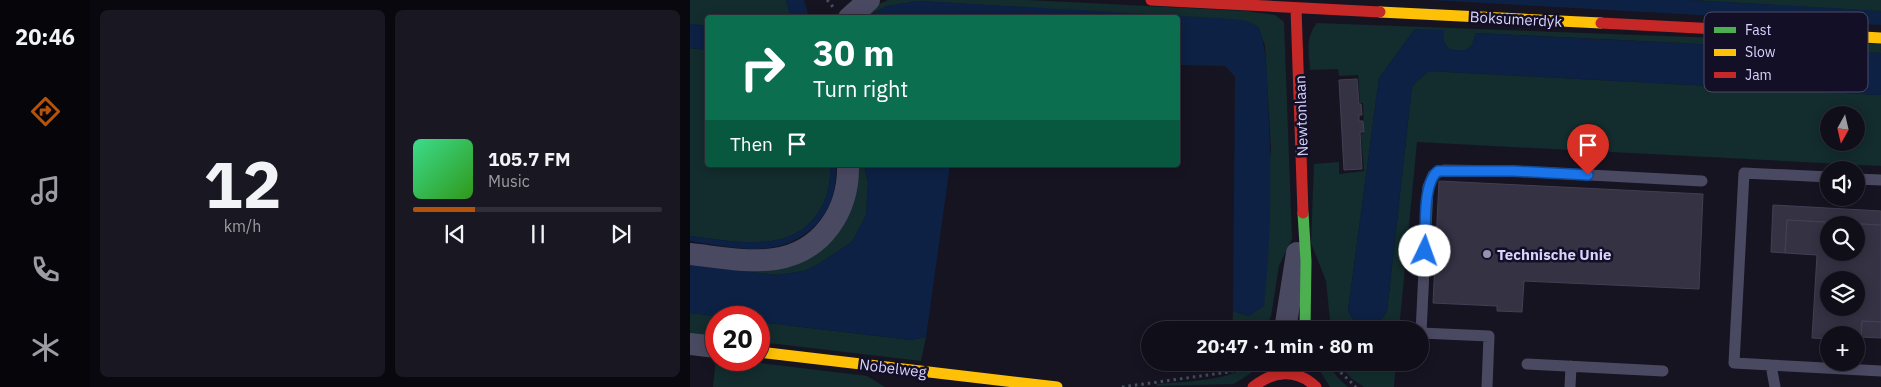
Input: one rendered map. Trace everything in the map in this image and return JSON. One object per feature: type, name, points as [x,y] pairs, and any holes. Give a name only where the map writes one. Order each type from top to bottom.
[{"type":"street","points":[[852,15],[869,0]]},
{"type":"street","name":"Boksumerdyk","points":[[1151,0],[1704,29]]},
{"type":"street","name":"Newtonlaan","points":[[1296,8],[1303,159],[1303,225],[1306,261],[1305,321]]},
{"type":"street","name":"Boksumerdyk","points":[[1868,37],[1881,38]]},
{"type":"street","points":[[690,254],[752,260],[775,259],[804,250],[829,228],[839,214],[845,198],[848,167]]},
{"type":"street","name":"Newtonlaan","points":[[1287,321],[1303,225]]},
{"type":"street","points":[[690,344],[705,346]]},
{"type":"street","name":"Nobelweg","points":[[770,354],[904,378],[1057,387]]},
{"type":"street","points":[[1253,387],[1274,371]]},
{"type":"street","points":[[1285,371],[1306,375]]},
{"type":"lane","points":[[1402,13],[1405,0]]},
{"type":"lane","points":[[1487,387],[1489,336],[1421,333],[1428,187],[1433,175],[1444,170],[1513,171],[1702,182]]},
{"type":"lane","points":[[1820,177],[1744,173],[1734,363],[1881,371]]},
{"type":"lane","points":[[1865,179],[1881,180]]},
{"type":"lane","points":[[1527,364],[1663,371]]},
{"type":"lane","points":[[1771,365],[1775,387]]},
{"type":"lane","points":[[1570,387],[1571,366]]},
{"type":"path","points":[[1122,387],[1231,371]]},
{"type":"path","points":[[1339,371],[1356,387]]},
{"type":"green space","points":[[690,0],[786,0],[790,15],[705,15],[705,26],[690,24]]},
{"type":"green space","points":[[888,0],[1028,0],[1246,11],[1275,15],[1284,22],[1292,239],[1279,266],[1269,321],[1232,321],[1233,311],[1249,316],[1271,149],[1265,46],[1258,27],[1246,21],[1180,17],[1180,15],[1148,15],[919,1],[887,6],[870,15],[866,15],[866,10]]},
{"type":"green space","points":[[1690,0],[1881,0],[1881,11],[1877,11]]},
{"type":"green space","points":[[1317,23],[1704,37],[1704,44],[1476,33],[1473,44],[1468,49],[1460,51],[1449,49],[1444,42],[1415,29],[1379,78],[1348,311],[1354,321],[1330,321],[1326,281],[1311,243],[1314,164],[1339,162],[1339,174],[1364,171],[1361,134],[1364,133],[1363,103],[1360,103],[1358,75],[1339,76],[1338,69],[1310,70],[1309,40]]},
{"type":"green space","points":[[1868,44],[1881,44],[1881,53],[1868,52]]},
{"type":"green space","points":[[690,48],[705,50],[705,167],[830,167],[830,178],[824,202],[818,213],[806,226],[792,235],[777,240],[760,242],[742,242],[690,236]]},
{"type":"green space","points":[[1428,71],[1704,86],[1704,92],[1824,92],[1881,95],[1881,166],[1865,165],[1865,161],[1820,161],[1820,163],[1417,142],[1400,321],[1381,321],[1387,311],[1412,86]]},
{"type":"green space","points":[[853,167],[864,167],[868,183],[866,215],[852,242],[820,263],[804,271],[777,275],[690,265],[690,261],[806,258]]},
{"type":"green space","points":[[690,313],[705,315],[705,336],[690,334]]},
{"type":"green space","points":[[770,323],[911,340],[926,337],[921,361],[770,343]]},
{"type":"green space","points":[[770,364],[867,376],[885,387],[713,387],[715,371],[770,371]]},
{"type":"green space","points":[[1238,371],[1254,371],[1234,384],[1156,386],[1157,384],[1206,380]]},
{"type":"green space","points":[[1320,371],[1333,371],[1348,387],[1330,387]]},
{"type":"green space","points":[[1345,371],[1395,371],[1394,387],[1364,387]]},
{"type":"water","points":[[786,0],[804,0],[808,15],[790,15]]},
{"type":"water","points":[[1430,0],[1690,0],[1881,11],[1881,25],[1868,24],[1868,12],[1704,12],[1704,15]]},
{"type":"water","points":[[919,1],[1163,15],[871,15],[887,6]]},
{"type":"water","points":[[1180,16],[1246,21],[1259,27],[1264,45],[1270,153],[1269,230],[1264,306],[1249,316],[1233,311],[1235,77],[1225,66],[1180,65]]},
{"type":"water","points":[[690,24],[705,26],[705,50],[690,48]]},
{"type":"water","points":[[1415,29],[1444,30],[1444,42],[1449,49],[1460,51],[1470,47],[1475,33],[1704,44],[1704,86],[1428,71],[1412,86],[1387,311],[1381,321],[1354,321],[1348,311],[1379,78]]},
{"type":"water","points":[[1868,52],[1881,53],[1881,95],[1824,92],[1868,92]]},
{"type":"water","points":[[830,167],[836,167],[835,184],[831,200],[824,215],[814,227],[801,237],[787,244],[770,248],[752,249],[690,241],[690,236],[742,242],[760,242],[777,240],[792,235],[806,226],[818,213],[824,202],[830,178]]},
{"type":"water","points":[[864,167],[950,167],[926,337],[911,340],[770,323],[770,306],[705,306],[705,315],[690,313],[690,265],[777,275],[804,271],[852,242],[866,215],[868,183]]},
{"type":"building","points":[[1357,79],[1362,115],[1359,115],[1359,121],[1363,121],[1364,132],[1360,132],[1362,169],[1344,170],[1339,80]]},
{"type":"building","points":[[1439,181],[1703,194],[1699,289],[1524,281],[1522,312],[1497,311],[1497,306],[1433,303]]},
{"type":"building","points":[[1773,205],[1881,211],[1881,225],[1865,224],[1865,216],[1820,216],[1820,222],[1787,220],[1785,253],[1771,252]]},
{"type":"building","points":[[1787,220],[1820,222],[1820,261],[1865,261],[1865,224],[1881,225],[1881,322],[1862,321],[1862,326],[1820,326],[1820,338],[1812,338],[1817,255],[1785,253]]},
{"type":"building","points":[[1862,321],[1881,322],[1881,338],[1865,337],[1865,326],[1862,326]]},
{"type":"traffic: fast","points":[[1303,213],[1306,261],[1305,321]]},
{"type":"traffic: slow","points":[[1380,12],[1601,23]]},
{"type":"traffic: slow","points":[[1868,37],[1881,38]]},
{"type":"traffic: slow","points":[[770,353],[1057,387]]},
{"type":"traffic: jam","points":[[1151,0],[1380,12]]},
{"type":"traffic: jam","points":[[1296,8],[1303,213]]},
{"type":"traffic: jam","points":[[1601,23],[1704,28]]},
{"type":"traffic: jam","points":[[1253,387],[1268,378],[1284,374],[1293,374],[1301,377],[1316,387]]},
{"type":"place","name":"Technische Unie","points":[[1487,254]]},
{"type":"route","points":[[1425,251],[1428,187],[1433,175],[1438,171],[1513,171],[1588,175]]}]
